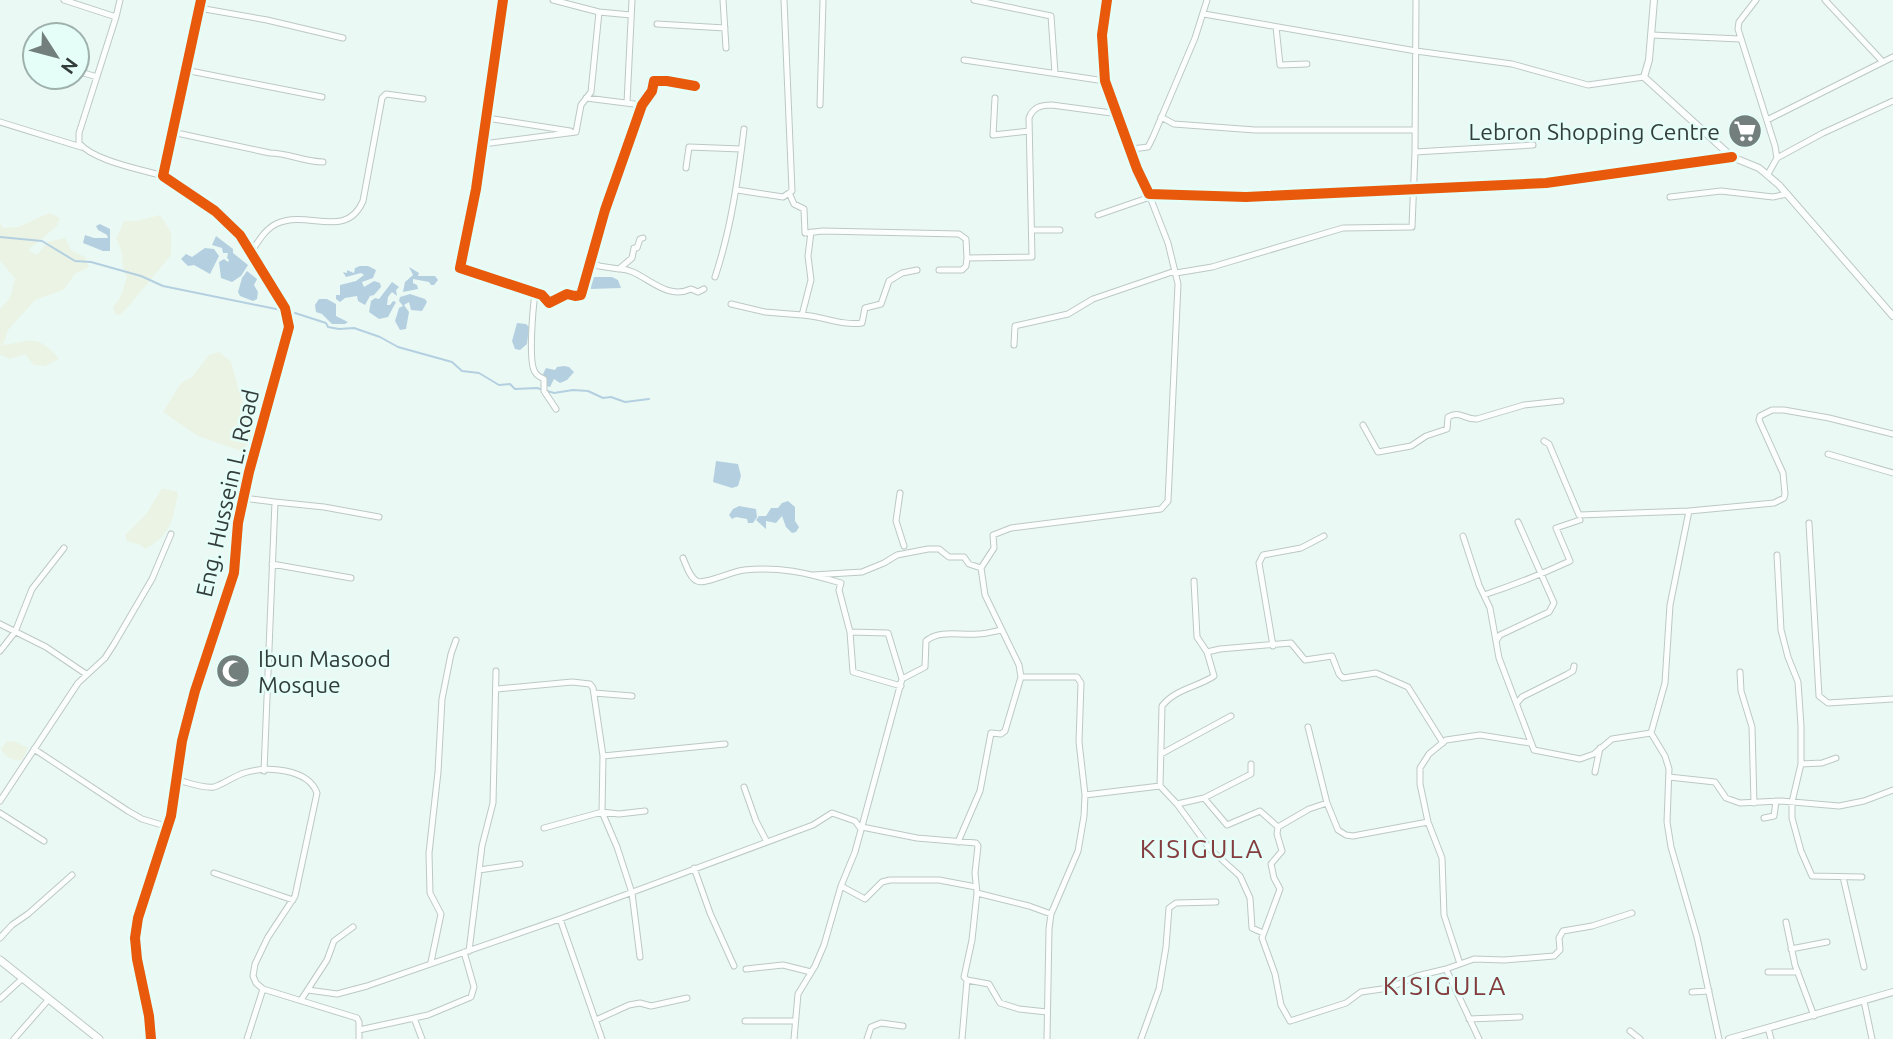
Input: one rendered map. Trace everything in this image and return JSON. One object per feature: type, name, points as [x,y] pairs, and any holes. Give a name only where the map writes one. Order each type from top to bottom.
[{"type":"main road","points":[[0,960],[99,1039]]},
{"type":"street","points":[[64,0],[116,16]]},
{"type":"street","points":[[81,147],[79,133],[120,0]]},
{"type":"street","points":[[163,176],[201,0]]},
{"type":"street","points":[[503,0],[469,232],[460,268],[542,295],[549,303],[567,294],[581,295],[642,105],[652,91],[654,81],[695,86]]},
{"type":"street","points":[[553,0],[599,12],[631,15]]},
{"type":"street","points":[[627,103],[632,0]]},
{"type":"street","points":[[723,0],[726,48]]},
{"type":"street","points":[[784,0],[793,188],[790,195],[794,204],[804,209],[811,280],[802,315]]},
{"type":"street","points":[[820,105],[823,0]]},
{"type":"street","points":[[974,0],[991,1],[1051,16],[1055,73]]},
{"type":"street","points":[[1107,0],[1102,35],[1105,81],[1149,194],[1245,197],[1546,183],[1732,157]]},
{"type":"street","points":[[1132,149],[1148,146],[1180,77],[1207,0]]},
{"type":"street","points":[[1013,345],[1015,326],[1068,314],[1093,299],[1175,272],[1212,267],[1343,229],[1412,227],[1416,0]]},
{"type":"street","points":[[1644,77],[1652,35],[1654,0]]},
{"type":"street","points":[[1756,0],[1738,25],[1777,158]]},
{"type":"street","points":[[1825,0],[1883,62]]},
{"type":"street","points":[[199,8],[267,19],[342,38]]},
{"type":"street","points":[[576,132],[581,105],[591,87],[599,12]]},
{"type":"street","points":[[1204,14],[1513,65],[1588,85],[1644,77]]},
{"type":"street","points":[[657,24],[725,28]]},
{"type":"street","points":[[1276,27],[1280,65],[1307,64]]},
{"type":"street","points":[[1652,35],[1740,39]]},
{"type":"street","points":[[1767,120],[1893,57]]},
{"type":"street","points":[[964,60],[1105,81]]},
{"type":"street","points":[[186,70],[322,97]]},
{"type":"street","points":[[91,75],[97,77]]},
{"type":"street","points":[[1644,77],[1732,157],[1768,174],[1893,316]]},
{"type":"street","points":[[252,251],[263,235],[280,222],[297,219],[338,222],[356,215],[363,201],[382,98],[386,94],[423,99]]},
{"type":"street","points":[[586,98],[642,105]]},
{"type":"street","points":[[995,98],[993,135],[1029,131]]},
{"type":"street","points":[[1768,174],[1777,158],[1823,133],[1893,101]]},
{"type":"street","points":[[967,258],[1032,257],[1029,131],[1031,112],[1043,105],[1119,114]]},
{"type":"street","points":[[1161,117],[1174,124],[1255,130],[1415,131]]},
{"type":"street","points":[[487,118],[576,132]]},
{"type":"street","name":"Eng. Hussein L. Road","points":[[0,122],[163,176],[215,211],[252,251],[285,308],[289,327],[243,498],[234,573],[195,691],[182,741],[166,832],[136,929],[140,977],[151,1039]]},
{"type":"street","points":[[715,277],[737,190],[744,129]]},
{"type":"street","points":[[172,132],[323,162]]},
{"type":"street","points":[[483,144],[576,132]]},
{"type":"street","points":[[1415,152],[1533,145]]},
{"type":"street","points":[[686,168],[689,147],[741,149]]},
{"type":"street","points":[[737,190],[783,197],[790,195]]},
{"type":"street","points":[[1671,197],[1721,191],[1773,197],[1787,194]]},
{"type":"street","points":[[958,842],[980,790],[991,733],[1001,734],[1005,731],[1021,677],[1019,665],[985,596],[981,568],[993,548],[993,535],[1011,528],[1161,509],[1168,501],[1178,284],[1168,243],[1150,197],[1098,215]]},
{"type":"street","points":[[1031,230],[1060,230]]},
{"type":"street","points":[[808,233],[884,231],[906,234],[960,234],[966,239],[966,267],[962,270],[939,270]]},
{"type":"street","points":[[619,269],[632,258],[634,248],[637,248],[643,237]]},
{"type":"street","points":[[590,261],[599,266],[635,272],[645,281],[670,292],[691,289],[698,292],[704,289]]},
{"type":"street","points":[[731,304],[765,312],[820,316],[848,325],[862,323],[865,308],[881,304],[889,281],[902,273],[917,270]]},
{"type":"street","points":[[535,293],[530,338],[533,345],[533,367],[534,372],[544,379],[544,391],[556,409]]},
{"type":"street","points":[[1363,425],[1378,452],[1411,446],[1426,436],[1447,429],[1448,417],[1453,414],[1460,414],[1472,420],[1524,405],[1562,401]]},
{"type":"street","points":[[1544,441],[1549,444],[1579,515],[1689,511],[1773,503],[1784,498],[1783,473],[1759,420],[1766,412],[1784,410],[1893,434]]},
{"type":"street","points":[[1828,454],[1893,473]]},
{"type":"street","points":[[900,493],[897,521],[904,546]]},
{"type":"street","points":[[243,498],[324,507],[379,517]]},
{"type":"street","points":[[264,771],[275,502]]},
{"type":"street","points":[[1689,511],[1670,605],[1665,683],[1651,733],[1665,756],[1669,777],[1667,822],[1671,847],[1690,907],[1719,1039]]},
{"type":"street","points":[[1484,595],[1570,561],[1556,528],[1580,520]]},
{"type":"street","points":[[1496,641],[1500,635],[1553,608],[1554,603],[1518,522]]},
{"type":"street","points":[[1809,523],[1819,696],[1828,703],[1893,699]]},
{"type":"street","points":[[0,801],[86,674],[105,658],[114,644],[152,579],[171,534]]},
{"type":"street","points":[[1273,646],[1259,563],[1263,555],[1301,548],[1324,536]]},
{"type":"street","points":[[1463,536],[1490,608],[1499,658],[1534,750],[1587,758],[1612,739],[1651,733]]},
{"type":"street","points":[[0,651],[15,632],[32,589],[64,548]]},
{"type":"street","points":[[813,575],[862,572],[897,555],[928,549],[939,549],[949,557],[964,557],[969,564],[981,568]]},
{"type":"street","points":[[1777,555],[1781,630],[1798,681],[1801,764],[1792,802],[1795,834],[1809,873],[1815,877],[1862,877]]},
{"type":"street","points":[[683,558],[694,579],[704,583],[733,572],[753,569],[791,570],[841,583],[839,590],[850,632],[853,672],[901,686]]},
{"type":"street","points":[[272,564],[351,578]]},
{"type":"street","points":[[1194,581],[1197,637],[1208,652],[1214,676],[1183,690],[1162,706],[1160,786],[1177,804],[1210,849],[1240,876],[1250,898],[1252,928],[1263,933]]},
{"type":"street","points":[[0,624],[46,647],[86,674]]},
{"type":"street","points":[[902,678],[925,667],[926,641],[929,637],[1002,630]]},
{"type":"street","points":[[794,1039],[798,993],[824,945],[862,828],[901,686],[902,678],[888,634],[850,632]]},
{"type":"street","points":[[431,962],[441,914],[430,893],[429,853],[438,772],[442,699],[451,654],[457,640]]},
{"type":"street","points":[[1208,652],[1291,643],[1305,660],[1332,656],[1343,678],[1376,673],[1411,690],[1443,743]]},
{"type":"street","points":[[1517,703],[1522,697],[1573,671],[1574,666]]},
{"type":"street","points":[[359,1031],[428,1015],[471,997],[474,987],[467,951],[482,846],[493,803],[496,671]]},
{"type":"street","points":[[1740,671],[1741,691],[1752,727],[1754,803]]},
{"type":"street","points":[[1021,677],[1080,679],[1079,742],[1085,795],[1077,851],[1051,914],[1047,950],[1047,1039]]},
{"type":"street","points":[[497,689],[572,682],[590,684],[594,693],[603,756],[602,812],[632,893],[640,957]]},
{"type":"street","points":[[594,693],[632,696]]},
{"type":"street","points":[[1161,754],[1231,716]]},
{"type":"street","points":[[1308,727],[1327,803],[1338,830],[1346,835],[1428,822]]},
{"type":"street","points":[[1460,964],[1444,915],[1442,858],[1428,822],[1419,775],[1424,760],[1446,740],[1480,735],[1530,743]]},
{"type":"street","points":[[603,756],[725,744]]},
{"type":"street","points":[[1595,772],[1601,748]]},
{"type":"street","points":[[34,749],[128,811],[162,825],[166,832]]},
{"type":"street","points":[[1801,764],[1822,763],[1836,758]]},
{"type":"street","points":[[1177,804],[1204,798],[1251,774],[1251,764]]},
{"type":"street","points":[[177,780],[212,787],[245,773],[264,771],[285,772],[307,778],[314,785],[317,793],[293,900],[268,937],[255,964],[253,976],[263,989],[352,1015],[359,1022],[359,1039]]},
{"type":"street","points":[[1669,777],[1715,782],[1726,798],[1740,803],[1776,801],[1850,805],[1893,790]]},
{"type":"street","points":[[1085,795],[1160,786]]},
{"type":"street","points":[[744,787],[766,842]]},
{"type":"street","points":[[1204,798],[1224,824],[1231,824],[1260,811],[1278,827]]},
{"type":"street","points":[[1763,818],[1774,816],[1776,801]]},
{"type":"street","points":[[1278,827],[1309,809],[1327,803]]},
{"type":"street","points":[[544,828],[602,812],[620,814],[645,811]]},
{"type":"street","points":[[0,813],[44,841]]},
{"type":"street","points":[[308,990],[337,994],[367,986],[632,893],[813,825],[832,813],[855,821],[862,828],[978,846],[972,940],[964,977],[967,980],[962,1039]]},
{"type":"street","points":[[1278,827],[1277,834],[1282,851],[1271,864],[1280,890],[1262,938],[1275,974],[1282,1005],[1290,1021],[1346,1003],[1362,992],[1390,988],[1417,976],[1474,959],[1504,960],[1554,956],[1560,950],[1559,938],[1563,931],[1592,926],[1632,913]]},
{"type":"street","points":[[479,870],[520,864]]},
{"type":"street","points":[[694,868],[710,913],[734,966]]},
{"type":"street","points":[[214,873],[293,900]]},
{"type":"street","points":[[0,938],[72,875]]},
{"type":"street","points":[[1843,877],[1864,967]]},
{"type":"street","points":[[841,886],[865,899],[883,882],[890,880],[939,880],[1051,914]]},
{"type":"street","points":[[1142,1039],[1159,989],[1169,908],[1176,902],[1216,902]]},
{"type":"street","points":[[560,919],[601,1039]]},
{"type":"street","points":[[1786,922],[1791,949],[1814,1016]]},
{"type":"street","points":[[301,1000],[327,960],[334,941],[353,927]]},
{"type":"street","points":[[1791,949],[1827,942]]},
{"type":"street","points":[[746,969],[783,965],[811,972]]},
{"type":"street","points":[[1446,969],[1479,1039]]},
{"type":"street","points":[[1768,972],[1798,972]]},
{"type":"street","points":[[0,999],[23,978]]},
{"type":"street","points":[[967,980],[989,984],[996,999],[1008,1007],[1047,1012]]},
{"type":"street","points":[[247,1039],[263,989]]},
{"type":"street","points":[[1692,992],[1709,991]]},
{"type":"street","points":[[1729,1039],[1893,992]]},
{"type":"street","points":[[596,1020],[629,1005],[640,1003],[651,1006],[688,998]]},
{"type":"street","points":[[14,1039],[49,999]]},
{"type":"street","points":[[1864,1001],[1872,1039]]},
{"type":"street","points":[[1469,1019],[1520,1017]]},
{"type":"street","points":[[414,1018],[422,1039]]},
{"type":"street","points":[[745,1021],[794,1021]]},
{"type":"street","points":[[867,1039],[871,1027],[881,1023],[903,1026]]},
{"type":"street","points":[[1768,1028],[1772,1039]]},
{"type":"street","points":[[1630,1031],[1640,1039]]},
{"type":"green space","points":[[49,213],[60,218],[57,226],[28,250],[37,255],[48,242],[65,238],[71,250],[85,257],[89,267],[75,274],[63,290],[35,300],[8,330],[3,345],[33,341],[45,345],[59,359],[45,366],[34,365],[25,354],[10,359],[0,355],[0,309],[10,298],[15,278],[0,261],[0,223],[3,228],[18,227]]},
{"type":"green space","points":[[160,215],[171,232],[171,255],[127,308],[120,315],[115,314],[113,308],[121,296],[127,277],[116,239],[124,221],[137,221]]},
{"type":"green space","points":[[219,352],[231,362],[242,401],[255,423],[244,452],[198,436],[163,412],[181,383],[192,377],[209,355]]},
{"type":"green space","points":[[162,488],[178,492],[166,532],[145,549],[127,541],[125,535],[147,513]]},
{"type":"green space","points":[[7,741],[14,741],[28,748],[22,760],[12,760],[3,752],[1,749]]},
{"type":"water","points":[[100,224],[110,229],[110,251],[83,243],[85,235],[108,238],[98,230],[96,226]]},
{"type":"water","points":[[216,236],[248,265],[241,276],[232,282],[221,278],[219,262],[229,260],[228,253],[223,253],[222,248],[212,245]]},
{"type":"water","points":[[205,248],[214,249],[219,256],[210,274],[194,265],[188,266],[181,259],[186,254],[192,257]]},
{"type":"water","points":[[360,266],[376,270],[373,278],[362,282],[364,287],[374,281],[380,283],[381,287],[370,296],[365,305],[358,301],[357,296],[345,298],[340,302],[336,295],[340,295],[340,285],[356,281],[364,275],[361,273],[346,277],[343,272],[347,273],[347,270],[354,273],[355,268]]},
{"type":"water","points":[[409,267],[419,273],[418,276],[435,276],[438,280],[431,285],[429,282],[413,279],[418,289],[403,292],[405,282],[413,275]]},
{"type":"water","points":[[247,271],[257,279],[254,285],[258,292],[257,299],[253,301],[240,296],[238,292]]},
{"type":"water","points":[[590,277],[612,277],[618,280],[621,288],[591,289],[586,283]]},
{"type":"water","points":[[392,282],[399,287],[396,290],[397,296],[392,292],[388,297],[387,305],[396,302],[388,317],[379,319],[369,312],[371,301],[379,299]]},
{"type":"water","points":[[410,294],[427,302],[422,311],[411,310],[409,302],[404,305],[409,312],[406,329],[400,330],[395,321],[399,308],[403,306],[399,301],[400,297]]},
{"type":"water","points":[[319,299],[327,299],[336,304],[336,316],[348,322],[332,324],[316,312],[315,305]]},
{"type":"water","points":[[517,323],[529,327],[527,344],[520,350],[515,349],[512,341]]},
{"type":"water","points":[[564,366],[574,372],[567,380],[560,383],[554,379],[550,387],[547,386],[543,374],[546,368],[555,370]]},
{"type":"water","points":[[716,461],[738,464],[741,476],[738,486],[732,488],[713,482]]},
{"type":"water","points":[[788,501],[795,507],[795,521],[799,527],[796,532],[792,533],[786,527],[782,516],[776,523],[766,521],[766,529],[756,520],[759,516],[766,516],[771,508],[778,508]]},
{"type":"water","points":[[739,506],[756,509],[757,517],[753,523],[748,523],[747,519],[732,519],[729,515]]},
{"type":"waterway","points":[[0,237],[42,241],[75,261],[91,262],[141,276],[163,286],[281,310]]},
{"type":"waterway","points":[[295,313],[326,323],[328,327],[354,328],[398,347],[452,362],[462,371],[479,373],[499,385],[510,384],[515,389],[537,388],[554,393],[588,391],[603,398],[611,397],[625,402],[649,399]]},
{"type":"cycle path","points":[[151,1039],[137,959],[135,938],[138,918],[171,816],[182,741],[195,691],[234,573],[238,523],[249,472],[289,327],[285,308],[240,235],[215,211],[163,176],[201,0]]},
{"type":"cycle path","points":[[503,0],[476,189],[460,268],[542,295],[549,303],[567,294],[581,295],[605,210],[642,105],[652,91],[654,81],[695,86]]},
{"type":"cycle path","points":[[1107,0],[1102,35],[1105,81],[1137,169],[1149,194],[1246,197],[1546,183],[1732,157]]},
{"type":"place","name":"Lebron Shopping Centre","points":[[1745,131]]},
{"type":"place","name":"Ibun Masood Mosque","points":[[233,671]]},
{"type":"district","name":"KISIGULA","points":[[1202,848]]},
{"type":"district","name":"KISIGULA","points":[[1445,985]]}]
